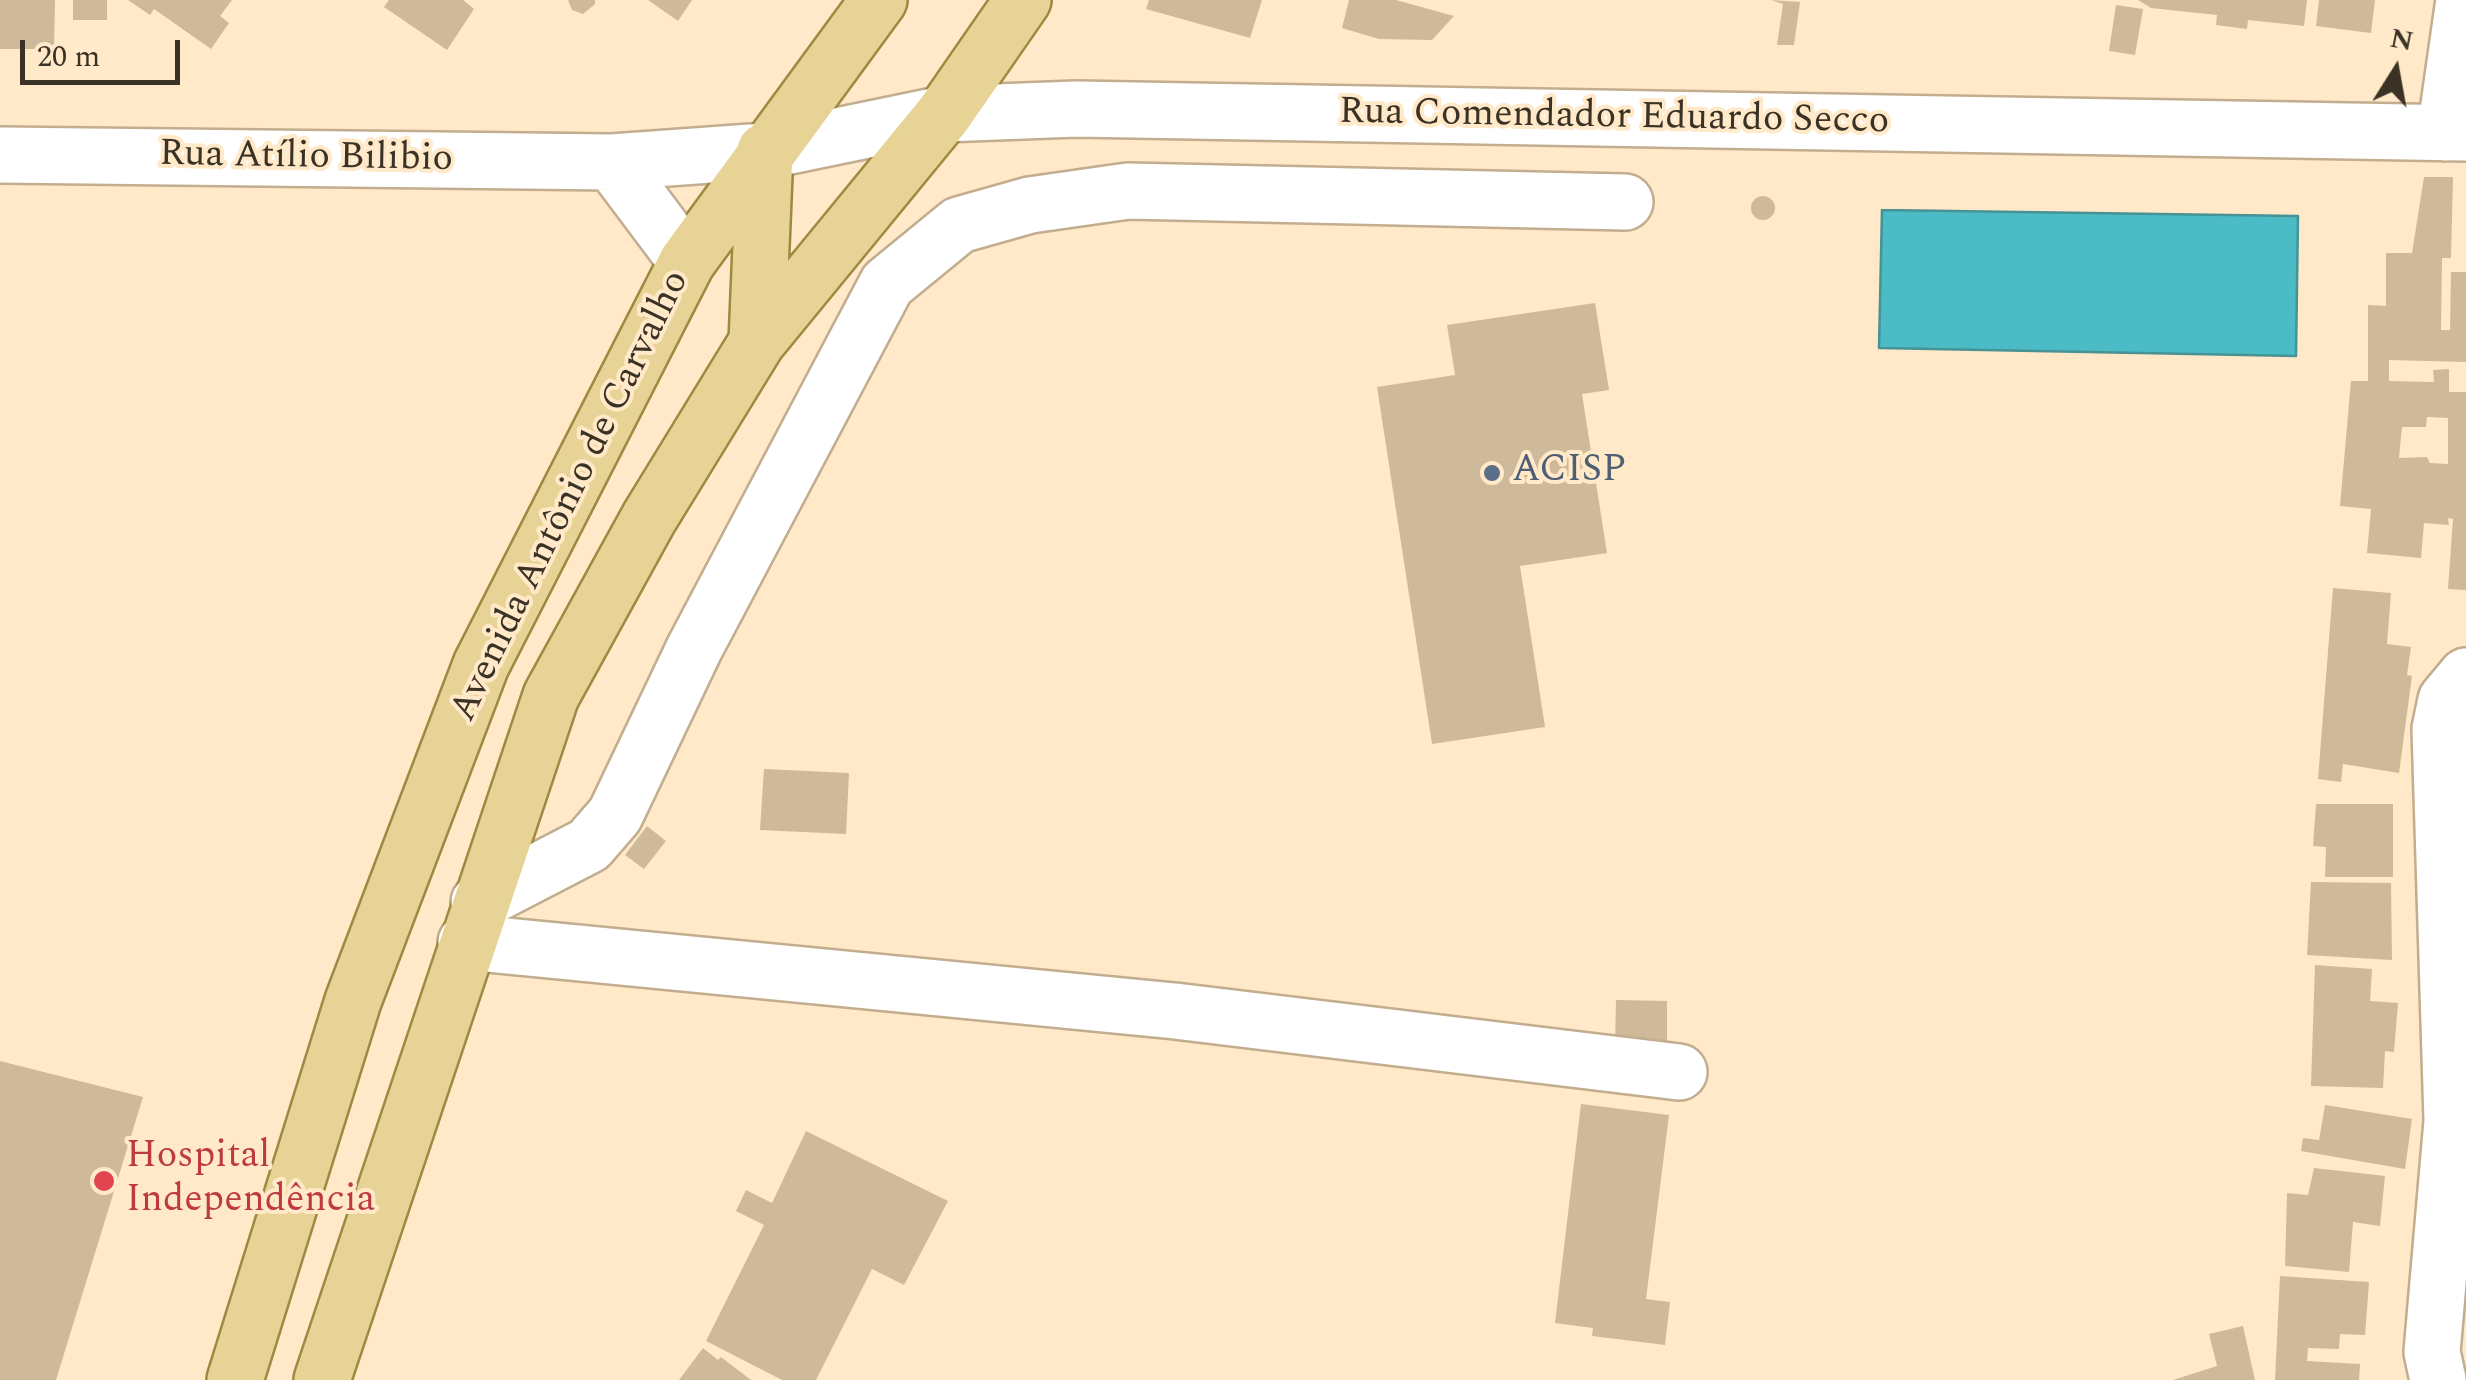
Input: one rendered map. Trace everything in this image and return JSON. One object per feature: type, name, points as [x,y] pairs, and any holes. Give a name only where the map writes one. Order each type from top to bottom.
[{"type":"main road","name":"Avenida Antônio de Carvalho","points":[[235,1380],[354,1001],[482,665],[687,262],[879,0]]},
{"type":"main road","name":"Avenida Antônio de Carvalho","points":[[322,1380],[550,696],[648,518],[757,342],[944,114],[1023,0]]},
{"type":"main road","points":[[757,342],[765,151]]},
{"type":"street","points":[[2456,133],[2464,0]]},
{"type":"street","name":"Rua Comendador Eduardo Secco","points":[[765,151],[944,114],[1076,109],[2456,133]]},
{"type":"street","name":"Rua Atílio Bilibio","points":[[0,155],[612,162],[765,151]]},
{"type":"street","points":[[612,162],[687,262]]},
{"type":"street","points":[[472,922],[589,845],[616,814],[694,648],[887,284],[959,225],[1030,205],[1128,192],[1625,202]]},
{"type":"street","points":[[2438,1380],[2432,1352],[2452,1276],[2452,1122],[2440,730],[2446,700],[2466,676]]},
{"type":"street","points":[[472,922],[1678,1072]]},
{"type":"water","points":[[1882,210],[2298,216],[2296,356],[1879,348]]},
{"type":"building","points":[[0,0],[55,0],[54,49],[0,49]]},
{"type":"building","points":[[73,0],[107,0],[107,20],[73,20]]},
{"type":"building","points":[[128,0],[232,0],[220,16],[229,23],[211,49],[154,9],[150,15]]},
{"type":"building","points":[[389,0],[463,0],[474,9],[447,50],[384,7]]},
{"type":"building","points":[[568,0],[595,0],[595,4],[583,14],[572,10]]},
{"type":"building","points":[[648,0],[692,0],[678,21]]},
{"type":"building","points":[[1149,0],[1262,0],[1250,38],[1146,9]]},
{"type":"building","points":[[1349,0],[1396,0],[1454,16],[1432,40],[1379,39],[1342,28]]},
{"type":"building","points":[[1771,0],[1800,2],[1794,45],[1777,45],[1783,4]]},
{"type":"building","points":[[2138,0],[2307,0],[2304,26],[2248,20],[2247,29],[2216,25],[2217,15],[2151,8]]},
{"type":"building","points":[[2319,0],[2375,0],[2371,33],[2316,26]]},
{"type":"building","points":[[2116,5],[2143,9],[2135,55],[2109,51]]},
{"type":"building","points":[[2424,177],[2453,177],[2451,258],[2442,258],[2441,330],[2450,330],[2451,272],[2466,272],[2466,362],[2389,360],[2389,381],[2434,382],[2433,370],[2449,369],[2449,392],[2466,392],[2466,590],[2448,589],[2453,519],[2448,518],[2449,525],[2424,523],[2421,558],[2367,553],[2371,509],[2340,506],[2351,381],[2368,381],[2368,305],[2386,306],[2386,253],[2412,253]],"holes":[[[2427,417],[2448,418],[2448,464],[2430,463],[2427,457],[2399,458],[2402,427],[2426,427]]]},
{"type":"building","points":[[1763,196],[1775,208],[1763,220],[1751,208]]},
{"type":"building","name":"ACISP","points":[[1595,303],[1609,390],[1582,394],[1607,553],[1520,566],[1545,727],[1432,744],[1377,387],[1455,375],[1447,325]]},
{"type":"building","points":[[2333,588],[2391,593],[2387,644],[2411,647],[2407,675],[2412,676],[2399,773],[2343,764],[2341,782],[2318,779]]},
{"type":"building","points":[[764,769],[849,773],[846,834],[760,830]]},
{"type":"building","points":[[2316,804],[2393,804],[2393,877],[2325,877],[2326,847],[2313,846]]},
{"type":"building","points":[[647,826],[666,841],[644,869],[625,855]]},
{"type":"building","points":[[2311,882],[2391,883],[2392,960],[2307,955]]},
{"type":"building","points":[[2315,965],[2372,969],[2370,1001],[2398,1003],[2394,1052],[2385,1051],[2383,1088],[2311,1086]]},
{"type":"building","points":[[1616,1000],[1667,1001],[1667,1044],[1615,1043]]},
{"type":"building","points":[[0,1061],[143,1097],[56,1380],[0,1380]]},
{"type":"building","points":[[1581,1104],[1669,1115],[1646,1299],[1670,1302],[1665,1345],[1592,1336],[1593,1328],[1555,1323]]},
{"type":"building","points":[[2325,1105],[2412,1119],[2405,1169],[2301,1151],[2303,1138],[2319,1140]]},
{"type":"building","points":[[806,1131],[948,1201],[904,1285],[872,1269],[816,1380],[782,1380],[706,1341],[764,1225],[736,1211],[746,1190],[772,1203]]},
{"type":"building","points":[[2314,1168],[2385,1176],[2380,1226],[2353,1222],[2349,1272],[2285,1266],[2287,1193],[2308,1195]]},
{"type":"building","points":[[2280,1276],[2369,1282],[2365,1335],[2340,1334],[2339,1349],[2308,1348],[2307,1361],[2360,1364],[2359,1380],[2275,1380]]},
{"type":"building","points":[[2243,1326],[2255,1380],[2173,1380],[2217,1366],[2209,1334]]},
{"type":"building","points":[[703,1348],[718,1360],[721,1357],[751,1380],[679,1380]]},
{"type":"place","name":"ACISP","points":[[1492,473]]},
{"type":"place","name":"Hospital Independência","points":[[104,1181]]}]
